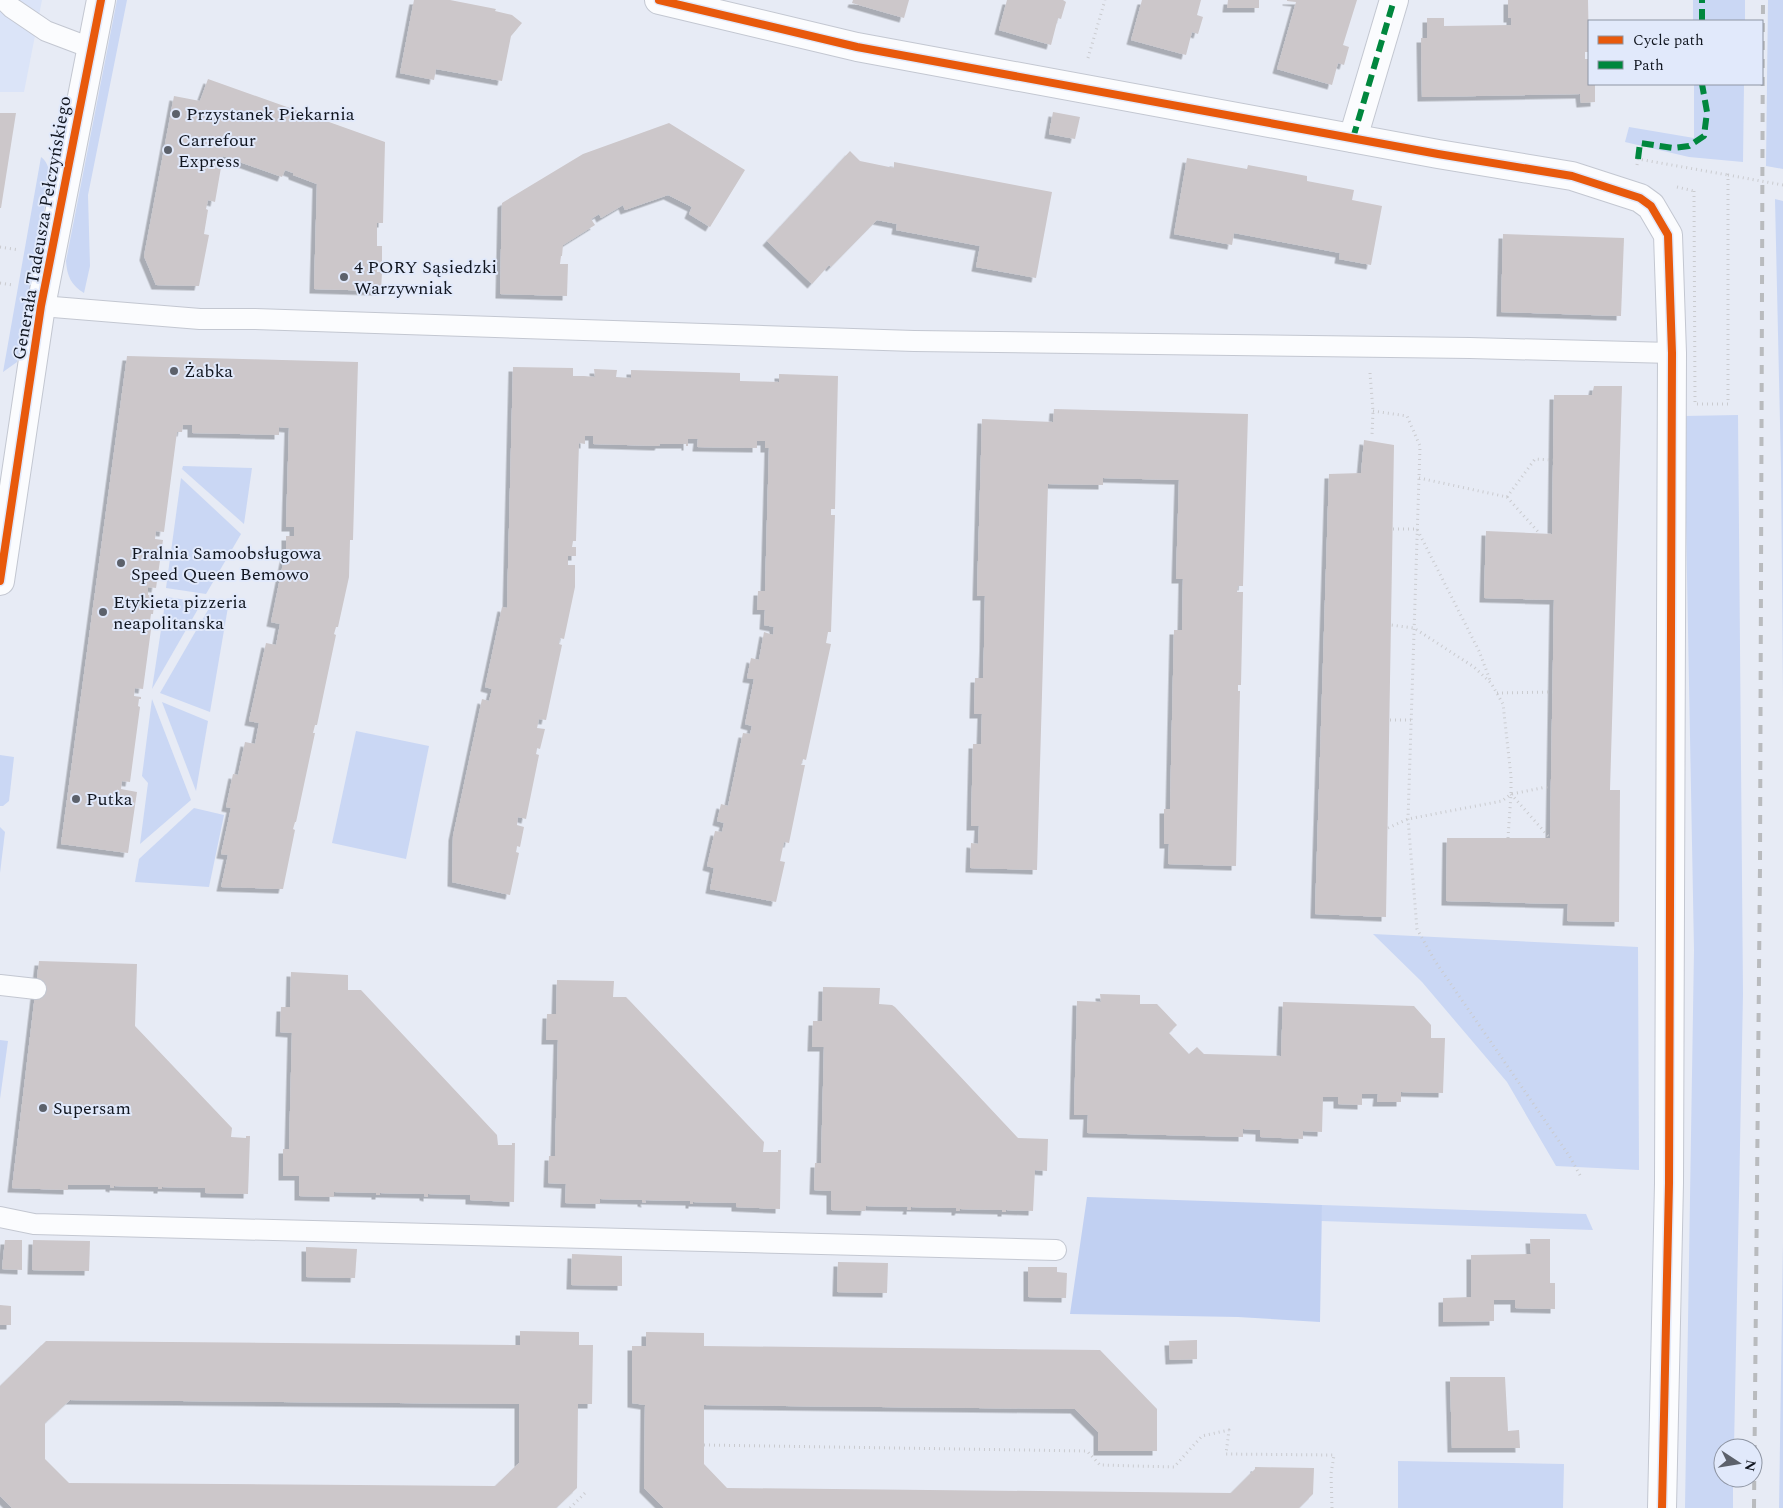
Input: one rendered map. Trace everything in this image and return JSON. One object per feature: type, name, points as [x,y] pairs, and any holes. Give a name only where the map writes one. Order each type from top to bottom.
[{"type":"street","name":"Generała Tadeusza Pełczyńskiego","points":[[0,581],[41,306],[101,0]]},
{"type":"street","points":[[659,0],[857,47],[1572,176],[1640,198],[1651,206],[1668,235],[1672,354],[1669,1183],[1662,1508]]},
{"type":"street","points":[[1353,138],[1394,0]]},
{"type":"lane","points":[[4,0],[12,8],[46,31],[91,48]]},
{"type":"lane","points":[[41,306],[200,319],[264,319],[859,339],[1460,348],[1672,354]]},
{"type":"lane","points":[[0,985],[36,989]]},
{"type":"lane","points":[[0,1217],[34,1224],[1056,1250]]},
{"type":"path","points":[[1087,61],[1104,0]]},
{"type":"path","points":[[1638,159],[1783,185]]},
{"type":"path","points":[[1694,190],[1695,404],[1728,404],[1728,175]]},
{"type":"path","points":[[0,247],[19,250]]},
{"type":"path","points":[[0,283],[13,285]]},
{"type":"path","points":[[1369,369],[1373,411],[1372,435]]},
{"type":"path","points":[[1373,411],[1407,416],[1420,446],[1408,819],[1417,929],[1435,961],[1570,1157],[1581,1177]]},
{"type":"path","points":[[1507,497],[1535,459],[1553,460]]},
{"type":"path","points":[[1419,478],[1507,497],[1540,534]]},
{"type":"path","points":[[1393,529],[1417,529]]},
{"type":"path","points":[[1417,529],[1479,651],[1491,682],[1503,704],[1511,776],[1508,838]]},
{"type":"path","points":[[1391,625],[1414,628],[1474,667],[1491,682]]},
{"type":"path","points":[[1497,693],[1553,692]]},
{"type":"path","points":[[1390,720],[1411,720]]},
{"type":"path","points":[[1388,828],[1408,819],[1502,801],[1511,794],[1551,786]]},
{"type":"path","points":[[1511,794],[1550,838]]},
{"type":"path","points":[[704,1445],[1087,1451],[1100,1466],[1174,1466],[1202,1436],[1229,1430],[1226,1454],[1334,1455],[1332,1508]]},
{"type":"path","points":[[570,1508],[586,1492]]},
{"type":"shaded area","points":[[0,0],[42,0],[24,92],[0,92]]},
{"type":"shaded area","points":[[117,0],[127,0],[88,195],[90,266],[84,293],[70,280],[66,261]]},
{"type":"shaded area","points":[[1693,0],[1745,0],[1745,20],[1693,20]]},
{"type":"shaded area","points":[[1768,0],[1783,0],[1783,169],[1766,166]]},
{"type":"shaded area","points":[[1694,85],[1744,85],[1743,162],[1689,157],[1625,142],[1629,127],[1694,138]]},
{"type":"shaded area","points":[[41,157],[47,164],[50,177],[17,362],[3,372]]},
{"type":"shaded area","points":[[1775,199],[1783,201],[1783,697],[1781,468]]},
{"type":"shaded area","points":[[1738,415],[1743,994],[1734,1438],[1713,1438],[1713,1488],[1733,1488],[1733,1508],[1685,1508],[1694,950],[1684,416]]},
{"type":"shaded area","points":[[183,466],[252,468],[244,524],[182,469]]},
{"type":"shaded area","points":[[181,478],[241,534],[206,594],[166,588]]},
{"type":"shaded area","points":[[166,597],[202,602],[152,689]]},
{"type":"shaded area","points":[[212,603],[228,607],[210,712],[160,693]]},
{"type":"shaded area","points":[[152,699],[191,800],[140,844],[148,783],[142,776]]},
{"type":"shaded area","points":[[162,702],[208,721],[196,791]]},
{"type":"shaded area","points":[[356,731],[429,746],[406,859],[332,843]]},
{"type":"shaded area","points":[[0,755],[14,757],[9,801],[3,806],[0,806]]},
{"type":"shaded area","points":[[194,808],[224,815],[209,887],[135,882],[139,859]]},
{"type":"shaded area","points":[[0,827],[5,832],[0,873]]},
{"type":"shaded area","points":[[1373,934],[1638,947],[1639,1170],[1556,1166],[1507,1082],[1422,982]]},
{"type":"shaded area","points":[[0,1040],[8,1041],[0,1099]]},
{"type":"shaded area","points":[[1087,1197],[1322,1205],[1320,1322],[1238,1317],[1070,1314]]},
{"type":"shaded area","points":[[1322,1205],[1586,1214],[1593,1230],[1321,1221]]},
{"type":"shaded area","points":[[1783,1242],[1783,1508],[1779,1508]]},
{"type":"shaded area","points":[[1398,1461],[1564,1464],[1563,1508],[1398,1508]]},
{"type":"building","points":[[414,0],[450,0],[496,9],[495,11],[512,15],[522,23],[511,36],[502,81],[436,69],[434,80],[400,73]]},
{"type":"building","points":[[853,0],[909,0],[904,18],[852,3]]},
{"type":"building","points":[[1007,0],[1063,0],[1066,2],[1061,19],[1058,18],[1051,45],[999,30]]},
{"type":"building","points":[[1142,0],[1201,0],[1197,15],[1203,17],[1198,34],[1192,32],[1186,55],[1131,40]]},
{"type":"building","points":[[1228,0],[1259,0],[1259,8],[1227,8]]},
{"type":"building","points":[[1287,0],[1357,0],[1343,45],[1349,47],[1344,65],[1338,63],[1332,85],[1277,69],[1296,2]]},
{"type":"building","points":[[1508,0],[1588,0],[1588,52],[1585,52],[1585,59],[1588,59],[1588,85],[1595,85],[1595,102],[1581,103],[1580,94],[1422,97],[1421,38],[1427,38],[1427,18],[1444,18],[1444,26],[1511,25],[1511,18],[1508,18]]},
{"type":"building","points":[[208,79],[385,142],[383,223],[377,223],[377,246],[382,246],[382,264],[377,264],[377,272],[382,272],[381,291],[314,289],[317,184],[285,170],[282,177],[223,156],[215,202],[208,200],[206,209],[208,210],[204,234],[209,235],[199,286],[156,285],[144,256],[174,96],[200,101]]},
{"type":"building","points":[[1053,112],[1080,117],[1075,139],[1049,134]]},
{"type":"building","points":[[0,113],[16,113],[1,208],[0,208]]},
{"type":"building","points":[[669,123],[745,170],[710,227],[689,214],[692,207],[668,195],[625,210],[623,205],[601,218],[599,214],[591,219],[595,225],[563,245],[560,264],[568,264],[567,296],[500,294],[502,203],[583,154]]},
{"type":"building","points":[[850,151],[860,161],[894,168],[894,162],[1052,192],[1036,278],[976,267],[980,246],[896,230],[897,224],[877,220],[831,267],[829,265],[812,284],[767,241]]},
{"type":"building","points":[[1187,158],[1247,169],[1248,165],[1307,176],[1307,181],[1354,190],[1352,200],[1382,206],[1371,265],[1339,259],[1340,253],[1234,233],[1232,245],[1174,234]]},
{"type":"building","points":[[1503,234],[1624,238],[1621,316],[1501,312]]},
{"type":"building","points":[[127,356],[358,362],[353,540],[350,540],[349,577],[338,627],[336,627],[334,634],[336,635],[317,725],[315,725],[313,733],[315,733],[293,829],[295,830],[283,889],[221,887],[228,855],[221,854],[231,808],[226,807],[233,774],[238,775],[245,742],[255,744],[259,723],[249,721],[266,643],[276,645],[280,624],[271,622],[286,549],[286,536],[294,536],[294,527],[286,527],[289,428],[279,427],[279,435],[192,433],[192,425],[183,425],[182,432],[177,432],[164,532],[156,531],[155,539],[163,540],[156,588],[148,587],[148,595],[155,596],[153,614],[151,614],[150,621],[152,622],[143,689],[135,688],[134,696],[141,697],[141,699],[139,699],[138,706],[140,707],[130,782],[122,781],[121,789],[137,792],[128,853],[61,844]]},
{"type":"building","points":[[513,367],[573,368],[573,376],[595,377],[594,369],[617,370],[616,377],[631,378],[631,370],[740,373],[740,381],[779,382],[779,374],[838,376],[835,509],[831,509],[831,515],[835,515],[831,632],[828,632],[826,643],[831,644],[806,760],[803,759],[801,765],[805,765],[789,843],[784,842],[780,861],[785,862],[776,902],[710,889],[714,868],[707,866],[715,831],[722,832],[724,823],[717,821],[721,804],[728,806],[743,733],[750,734],[752,726],[745,724],[754,679],[747,678],[751,658],[759,660],[764,632],[773,635],[774,627],[764,625],[765,610],[757,610],[758,591],[765,591],[769,448],[765,448],[765,441],[757,441],[757,448],[697,447],[698,439],[688,439],[688,446],[686,444],[660,444],[659,446],[593,444],[593,436],[585,436],[585,444],[579,443],[576,541],[573,541],[572,547],[576,547],[576,556],[568,556],[568,565],[575,565],[575,587],[564,639],[560,638],[559,644],[562,645],[546,720],[539,719],[537,728],[545,729],[540,749],[537,748],[536,754],[539,755],[526,819],[518,817],[517,825],[524,827],[520,847],[517,846],[516,852],[519,853],[510,895],[452,882],[453,836],[482,699],[489,701],[492,689],[485,687],[502,607],[507,608]]},
{"type":"building","points":[[1594,386],[1622,386],[1610,790],[1620,790],[1619,922],[1567,921],[1568,904],[1446,901],[1447,838],[1550,838],[1554,600],[1484,598],[1486,531],[1552,534],[1554,395],[1592,395]]},
{"type":"building","points":[[1054,409],[1248,414],[1243,586],[1238,586],[1237,592],[1243,592],[1241,685],[1238,685],[1238,691],[1240,691],[1236,866],[1168,864],[1169,844],[1164,844],[1164,809],[1170,809],[1174,630],[1182,630],[1183,579],[1176,579],[1179,480],[1103,478],[1103,485],[1048,484],[1037,870],[970,868],[971,843],[978,844],[979,826],[971,826],[973,744],[981,744],[982,714],[974,714],[975,678],[983,678],[984,647],[985,596],[977,596],[982,419],[1053,422]]},
{"type":"building","points":[[1364,440],[1394,445],[1386,917],[1315,914],[1329,474],[1361,473]]},
{"type":"building","points":[[39,961],[137,964],[135,1026],[232,1128],[231,1137],[246,1138],[246,1136],[250,1136],[248,1194],[205,1193],[205,1188],[162,1187],[162,1189],[158,1189],[158,1187],[114,1186],[114,1188],[110,1187],[110,1185],[68,1185],[68,1190],[12,1188]]},
{"type":"building","points":[[291,972],[348,975],[348,990],[361,990],[497,1135],[498,1145],[512,1145],[512,1143],[515,1143],[514,1202],[470,1200],[470,1195],[428,1194],[428,1197],[424,1196],[424,1194],[380,1193],[380,1195],[376,1195],[376,1193],[334,1192],[334,1197],[299,1196],[299,1176],[283,1176],[283,1149],[289,1149],[292,1033],[280,1032],[281,1007],[290,1007]]},
{"type":"building","points":[[557,980],[614,981],[613,997],[626,997],[629,1000],[764,1142],[763,1152],[778,1152],[778,1150],[781,1150],[780,1209],[736,1207],[736,1203],[693,1202],[693,1204],[690,1204],[690,1201],[645,1200],[646,1203],[642,1202],[642,1200],[600,1199],[600,1204],[565,1203],[566,1184],[548,1183],[549,1156],[555,1156],[558,1040],[546,1040],[547,1014],[556,1014]]},
{"type":"building","points":[[823,987],[880,988],[879,1004],[895,1007],[1018,1138],[1048,1139],[1047,1171],[1035,1170],[1033,1211],[1006,1210],[1006,1212],[1002,1212],[1002,1210],[960,1209],[956,1211],[956,1208],[911,1207],[911,1210],[907,1210],[908,1207],[866,1206],[865,1211],[831,1210],[831,1191],[814,1190],[815,1163],[821,1163],[824,1047],[812,1047],[813,1021],[822,1021]]},
{"type":"building","points":[[1100,994],[1140,995],[1140,1004],[1157,1004],[1177,1025],[1169,1033],[1189,1054],[1197,1047],[1204,1054],[1281,1056],[1283,1002],[1414,1006],[1431,1025],[1431,1038],[1445,1038],[1443,1093],[1401,1092],[1401,1102],[1377,1102],[1378,1094],[1362,1094],[1362,1105],[1338,1104],[1338,1097],[1323,1097],[1322,1132],[1303,1131],[1303,1139],[1260,1137],[1260,1130],[1243,1129],[1243,1137],[1087,1133],[1088,1115],[1074,1115],[1077,1001],[1101,1002]]},
{"type":"building","points":[[1530,1239],[1550,1239],[1550,1283],[1555,1283],[1555,1309],[1515,1308],[1515,1300],[1494,1300],[1494,1321],[1443,1322],[1443,1298],[1471,1297],[1471,1255],[1531,1254]]},
{"type":"building","points":[[5,1240],[22,1240],[22,1270],[2,1269]]},
{"type":"building","points":[[33,1240],[90,1241],[89,1271],[32,1270]]},
{"type":"building","points":[[306,1247],[357,1249],[355,1278],[306,1277]]},
{"type":"building","points":[[572,1254],[622,1256],[622,1286],[571,1285]]},
{"type":"building","points":[[838,1262],[888,1263],[887,1293],[837,1292]]},
{"type":"building","points":[[1028,1267],[1057,1267],[1057,1272],[1067,1273],[1066,1298],[1028,1297]]},
{"type":"building","points":[[0,1305],[11,1306],[11,1325],[0,1325]]},
{"type":"building","points":[[520,1331],[579,1332],[579,1345],[593,1345],[592,1404],[578,1404],[577,1488],[556,1508],[12,1508],[0,1496],[0,1386],[46,1341],[520,1345]],"holes":[[[70,1400],[519,1404],[519,1463],[495,1486],[69,1483],[45,1459],[45,1423]]]},
{"type":"building","points":[[646,1332],[704,1333],[704,1346],[1100,1350],[1157,1409],[1157,1451],[1098,1451],[1098,1432],[1075,1409],[704,1405],[704,1464],[727,1488],[1231,1493],[1255,1467],[1314,1468],[1313,1494],[1299,1508],[664,1508],[644,1488],[645,1405],[632,1403],[632,1346],[646,1346]]},
{"type":"building","points":[[1197,1340],[1197,1359],[1170,1360],[1169,1341]]},
{"type":"building","points":[[1450,1377],[1505,1377],[1508,1431],[1519,1430],[1520,1448],[1452,1448]]},
{"type":"railway","points":[[1763,0],[1763,20]]},
{"type":"railway","points":[[1754,1508],[1760,866],[1763,85]]},
{"type":"marked path","points":[[1353,138],[1394,0]]},
{"type":"marked path","points":[[1702,0],[1702,20]]},
{"type":"marked path","points":[[1638,159],[1640,143],[1673,148],[1689,146],[1704,136],[1707,112],[1702,85]]},
{"type":"cycle path","points":[[0,581],[41,306],[101,0]]},
{"type":"cycle path","points":[[659,0],[857,47],[1438,154],[1572,176],[1640,198],[1651,206],[1668,235],[1672,353],[1669,1183],[1662,1508]]},
{"type":"place","name":"Przystanek Piekarnia","points":[[176,114]]},
{"type":"place","name":"Carrefour Express","points":[[168,150]]},
{"type":"place","name":"4 PORY Sąsiedzki Warzywniak","points":[[344,277]]},
{"type":"place","name":"Żabka","points":[[174,371]]},
{"type":"place","name":"Pralnia Samoobsługowa Speed Queen Bemowo","points":[[121,563]]},
{"type":"place","name":"Etykieta pizzeria neapolitanska","points":[[103,612]]},
{"type":"place","name":"Putka","points":[[76,799]]},
{"type":"place","name":"Supersam","points":[[43,1108]]}]
